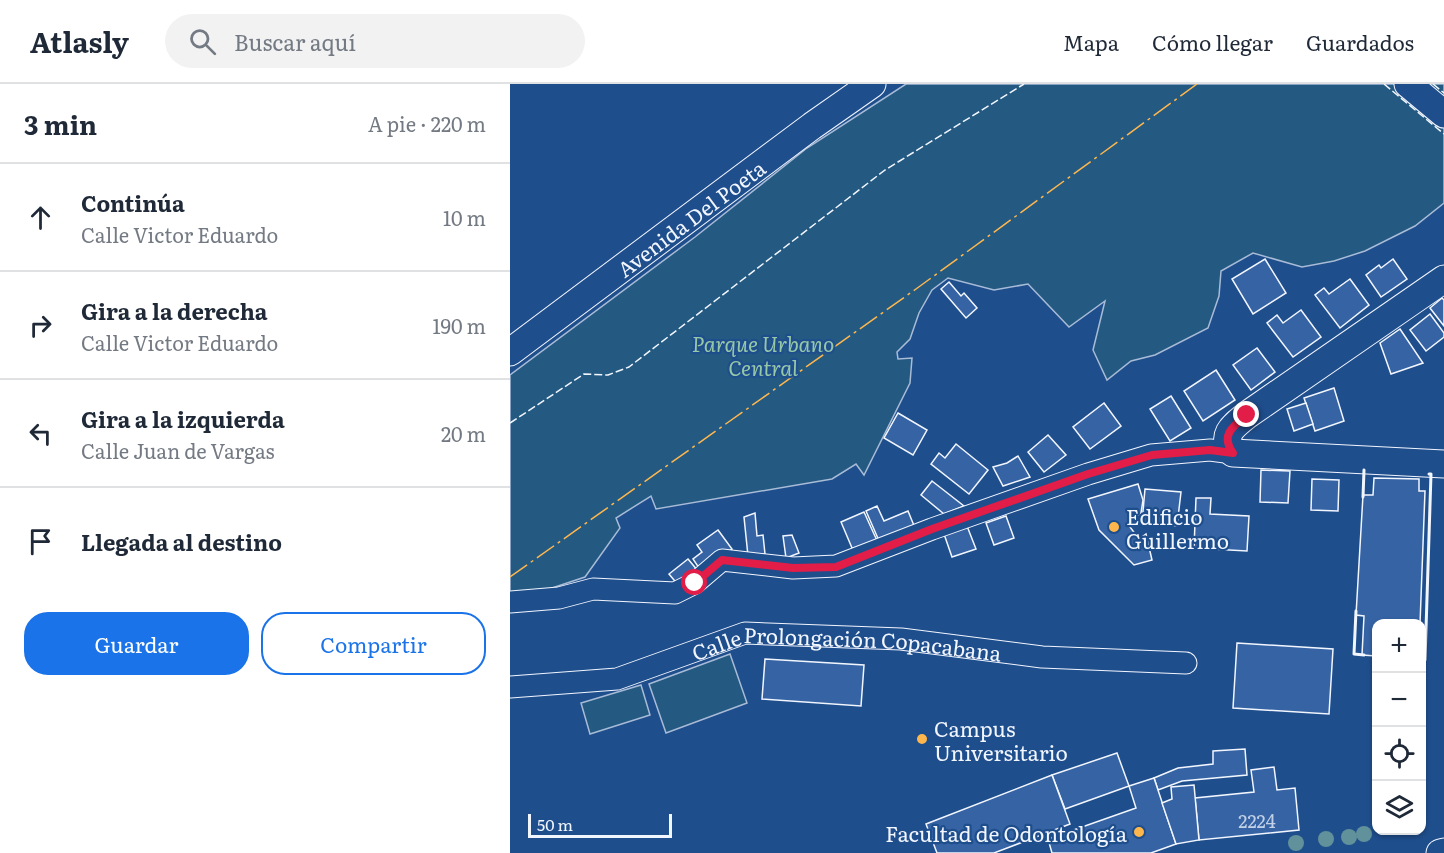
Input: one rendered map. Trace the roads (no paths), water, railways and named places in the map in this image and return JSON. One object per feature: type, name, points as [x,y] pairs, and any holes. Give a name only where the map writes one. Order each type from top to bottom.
[{"type":"main road","name":"Avenida Del Poeta","points":[[510,352],[812,126],[872,84]]},
{"type":"main road","points":[[1408,84],[1444,114]]},
{"type":"main road","points":[[1444,279],[1232,426],[1227,439],[1233,453],[1444,464]]},
{"type":"street","points":[[510,602],[559,598],[594,589],[675,593],[695,583],[722,560],[793,568],[836,567],[932,529],[1088,474],[1152,455],[1210,450],[1233,453]]},
{"type":"street","name":"Calle Prolongación Copacabana","points":[[510,687],[617,679],[745,633],[901,639],[1042,657],[1186,663]]},
{"type":"place","name":"Edificio Guillermo","points":[[1114,527]]},
{"type":"place","name":"Campus Universitario","points":[[922,739]]},
{"type":"place","name":"Facultad de Odontología","points":[[1139,832]]},
{"type":"park label","name":"Parque Urbano Central","points":[[763,354]]}]
